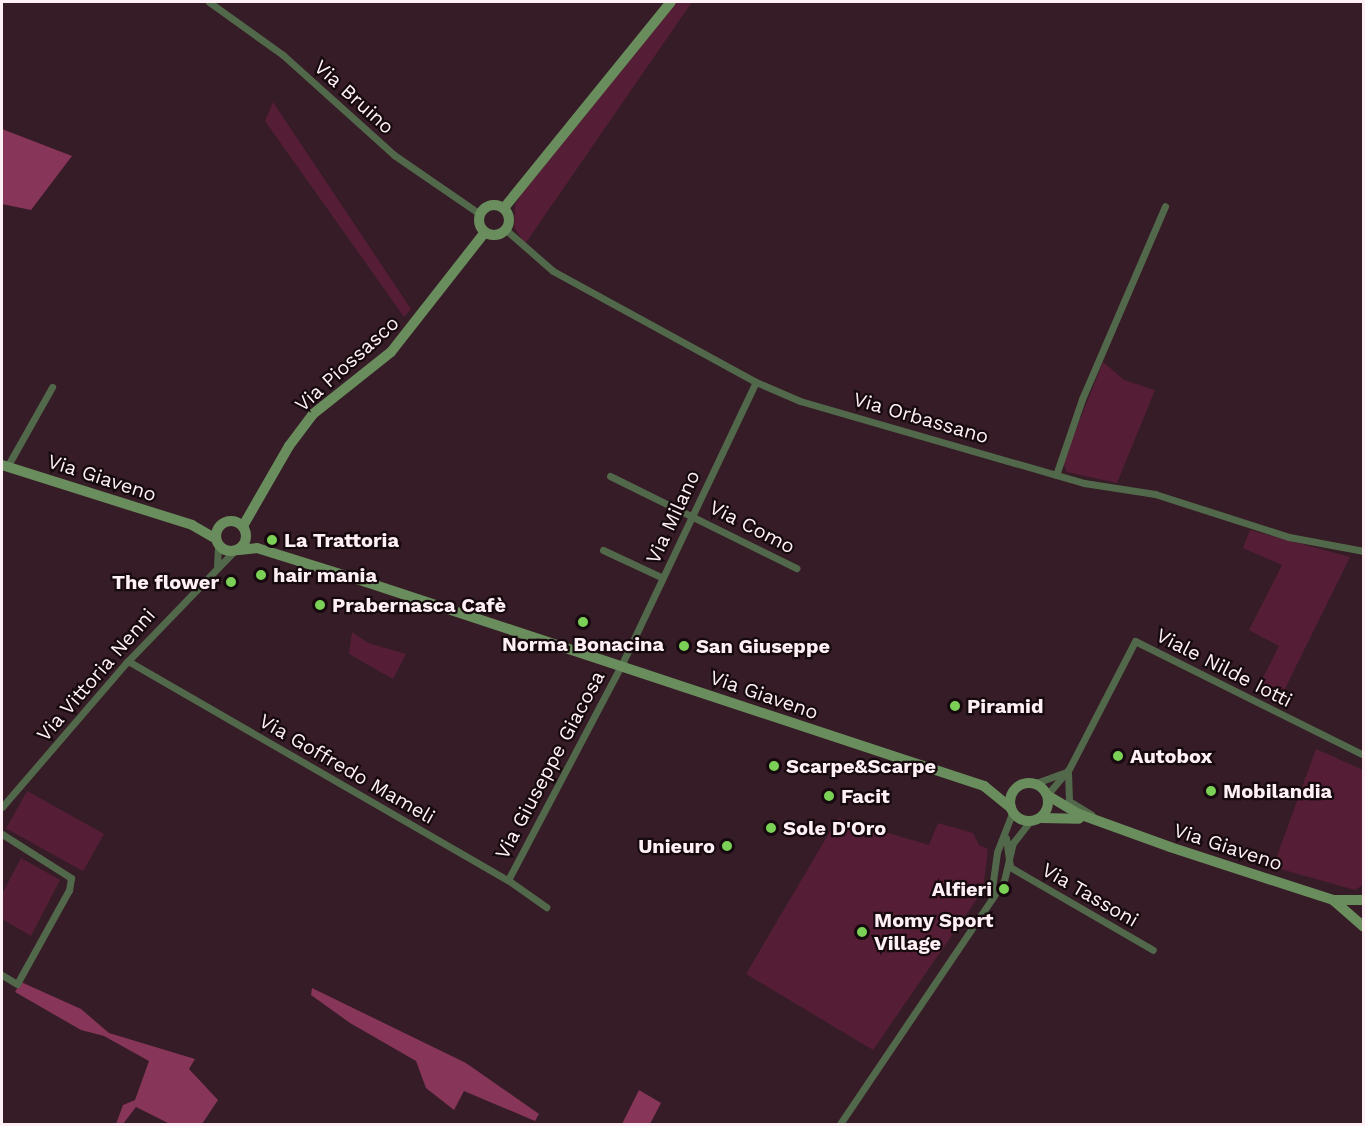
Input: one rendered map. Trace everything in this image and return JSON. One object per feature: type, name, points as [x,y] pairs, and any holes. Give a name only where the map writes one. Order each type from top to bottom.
[{"type":"main road","points":[[504,208],[671,2]]},
{"type":"main road","points":[[491,205],[504,208],[510,221],[506,230],[498,235],[485,232],[480,214],[491,205]]},
{"type":"main road","name":"Via Piossasco","points":[[245,530],[258,496],[313,414],[391,352],[485,232]]},
{"type":"main road","name":"Via Giaveno","points":[[4,466],[192,525],[217,542],[237,550],[257,548],[984,786],[1036,783],[1047,795],[1111,827]]},
{"type":"main road","name":"Via Piossasco","points":[[222,524],[258,496]]},
{"type":"main road","points":[[217,542],[222,524]]},
{"type":"main road","name":"Via Giaveno","points":[[192,525],[222,524],[245,530]]},
{"type":"main road","points":[[245,530],[257,548]]},
{"type":"main road","points":[[237,550],[245,530]]},
{"type":"main road","points":[[1012,809],[1013,792],[1020,785]]},
{"type":"main road","name":"Via Giaveno","points":[[984,786],[1012,809],[1035,819],[1060,815],[1111,827],[1334,900],[1364,902],[1363,925]]},
{"type":"main road","points":[[1035,819],[1048,808],[1047,795]]},
{"type":"main road","name":"Via Giaveno","points":[[1334,900],[1363,925]]},
{"type":"street","name":"Via Bruino","points":[[209,2],[283,55],[394,155],[480,214]]},
{"type":"street","points":[[1056,475],[1082,399],[1165,206]]},
{"type":"street","name":"Via Orbassano","points":[[506,230],[553,271],[756,382],[800,401],[1056,475],[1155,494],[1289,537],[1364,551]]},
{"type":"street","name":"Via Milano","points":[[621,666],[756,382]]},
{"type":"street","points":[[4,466],[52,387]]},
{"type":"street","name":"Via Como","points":[[610,476],[796,568]]},
{"type":"street","points":[[217,542],[217,566]]},
{"type":"street","name":"Via Vittoria Nenni","points":[[2,807],[128,661],[217,566],[237,550]]},
{"type":"street","points":[[603,550],[663,578]]},
{"type":"street","name":"Viale Nilde Iotti","points":[[1069,769],[1136,641],[1364,755]]},
{"type":"street","name":"Via Goffredo Mameli","points":[[128,661],[508,880],[546,907]]},
{"type":"street","name":"Via Giuseppe Giacosa","points":[[508,880],[621,666]]},
{"type":"street","points":[[1036,783],[1069,769]]},
{"type":"street","points":[[1047,795],[1069,769]]},
{"type":"street","name":"Via Giaveno","points":[[1069,769],[1069,801],[1111,827]]},
{"type":"street","points":[[1010,867],[1006,838],[1012,809]]},
{"type":"street","points":[[840,1125],[991,898],[1010,867],[1013,843],[1035,819]]},
{"type":"street","points":[[2,834],[70,878],[69,890],[17,984],[2,975]]},
{"type":"street","points":[[991,898],[997,852],[1006,838]]},
{"type":"street","name":"Via Tassoni","points":[[1010,867],[1153,950]]},
{"type":"shaded area","points":[[676,2],[692,2],[525,244],[514,227],[515,205],[523,191]]},
{"type":"shaded area","points":[[273,102],[411,309],[404,317],[265,121]]},
{"type":"shaded area","points":[[2,129],[72,156],[31,210],[2,204]]},
{"type":"shaded area","points":[[1103,362],[1124,380],[1155,390],[1117,483],[1067,472],[1063,462]]},
{"type":"shaded area","points":[[1250,530],[1350,557],[1278,703],[1256,692],[1279,646],[1249,630],[1282,565],[1243,548]]},
{"type":"shaded area","points":[[352,632],[368,643],[406,654],[393,679],[349,654]]},
{"type":"shaded area","points":[[1316,749],[1363,770],[1363,885],[1355,890],[1273,867]]},
{"type":"shaded area","points":[[27,791],[104,834],[83,871],[6,829]]},
{"type":"shaded area","name":"Momy Sport Village","points":[[838,818],[929,845],[938,823],[973,833],[979,845],[988,849],[983,890],[873,1050],[746,974]]},
{"type":"shaded area","points":[[21,858],[60,880],[31,936],[2,919],[2,894]]},
{"type":"shaded area","points":[[21,982],[81,1009],[109,1033],[195,1059],[189,1069],[218,1100],[202,1124],[170,1124],[136,1107],[123,1124],[116,1124],[123,1105],[135,1100],[149,1061],[104,1036],[81,1030],[15,992]]},
{"type":"shaded area","points":[[312,988],[466,1063],[539,1114],[535,1121],[464,1091],[454,1110],[426,1088],[416,1061],[350,1023],[311,995]]},
{"type":"shaded area","points":[[639,1090],[661,1103],[650,1124],[622,1124]]},
{"type":"place","name":"La Trattoria","points":[[272,540]]},
{"type":"place","name":"hair mania","points":[[261,575]]},
{"type":"place","name":"The flower","points":[[231,582]]},
{"type":"place","name":"Prabernasca Cafè","points":[[320,605]]},
{"type":"place","name":"Norma Bonacina","points":[[583,622]]},
{"type":"place","name":"San Giuseppe","points":[[684,646]]},
{"type":"place","name":"Piramid","points":[[955,706]]},
{"type":"place","name":"Autobox","points":[[1118,756]]},
{"type":"place","name":"Scarpe&Scarpe","points":[[774,766]]},
{"type":"place","name":"Mobilandia","points":[[1211,791]]},
{"type":"place","name":"Facit","points":[[829,796]]},
{"type":"place","name":"Sole D'Oro","points":[[771,828]]},
{"type":"place","name":"Unieuro","points":[[727,846]]},
{"type":"place","name":"Alfieri","points":[[1004,889]]},
{"type":"place","name":"Momy Sport Village","points":[[862,932]]}]
